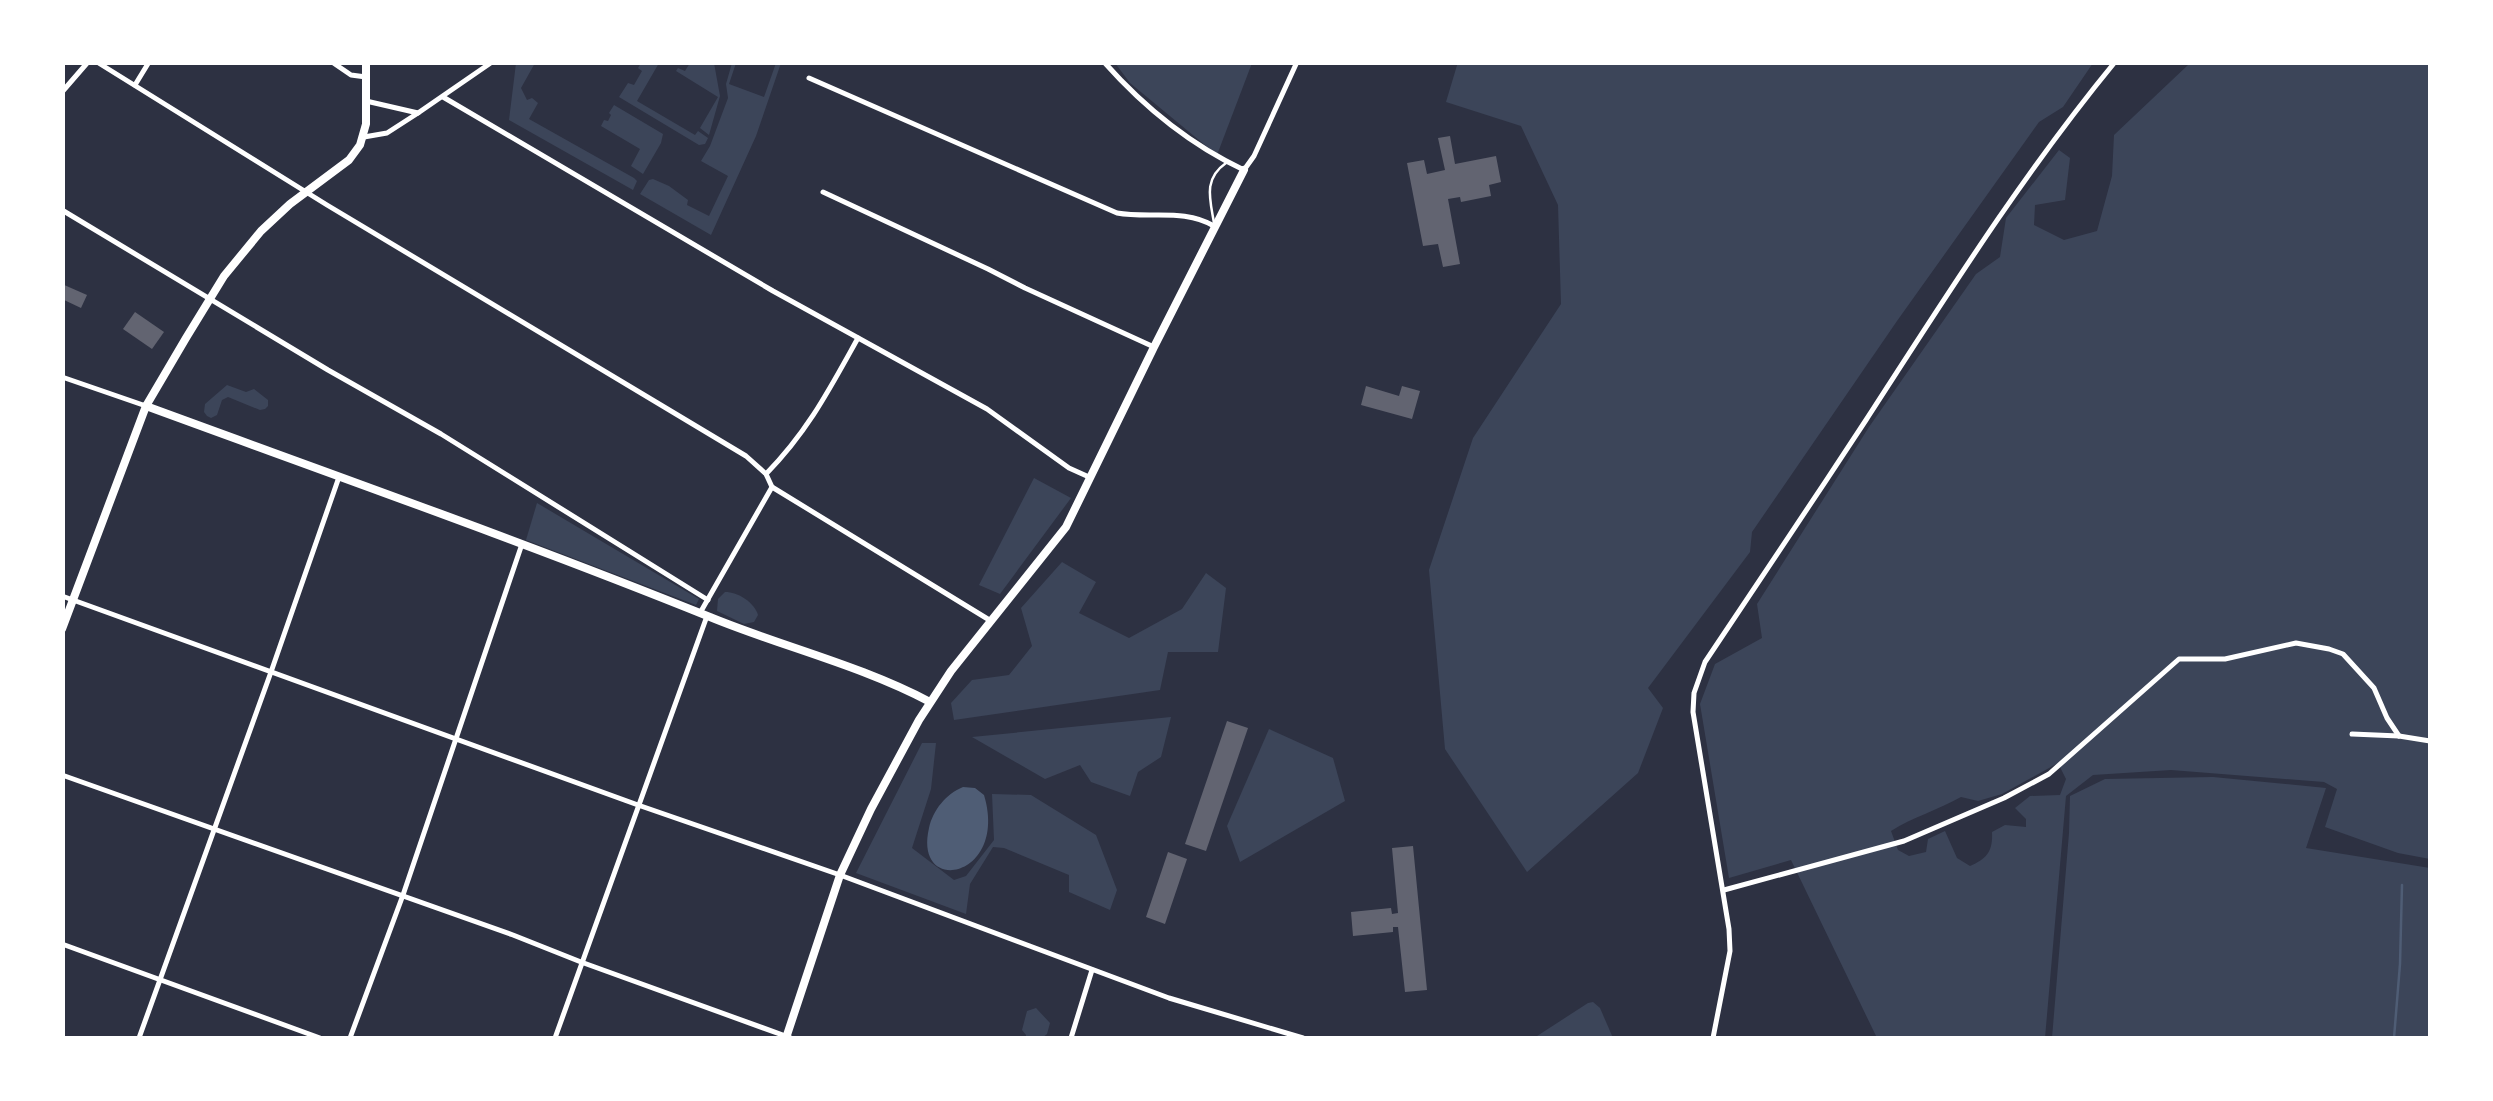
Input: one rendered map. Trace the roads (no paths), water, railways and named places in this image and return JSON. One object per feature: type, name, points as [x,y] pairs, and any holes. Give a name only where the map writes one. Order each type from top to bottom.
[{"type":"street","points":[[62,92],[88,62]]},
{"type":"street","points":[[97,62],[746,456],[766,474],[772,487],[991,620]]},
{"type":"street","points":[[135,85],[149,62]]},
{"type":"street","points":[[332,62],[351,75],[366,76]]},
{"type":"street","points":[[62,629],[146,406],[210,299],[261,231],[349,160],[364,137],[366,62]]},
{"type":"street","points":[[364,137],[386,134],[492,62]]},
{"type":"street","points":[[1104,62],[1128,89],[1195,142],[1244,170]]},
{"type":"street","points":[[62,775],[513,934],[788,1038],[840,876],[871,809],[951,671],[1066,527],[1214,226],[1254,156],[1296,62]]},
{"type":"street","points":[[1714,1038],[1730,951],[1724,890],[1694,722],[1694,693],[1705,662],[1974,253],[2067,121],[2116,62]]},
{"type":"street","points":[[810,78],[1117,213],[1136,217],[1190,216],[1214,226]]},
{"type":"street","points":[[443,97],[742,274],[987,409],[1069,468],[1091,479]]},
{"type":"street","points":[[366,102],[418,113]]},
{"type":"street","points":[[823,192],[1154,347]]},
{"type":"street","points":[[62,210],[441,434],[708,600]]},
{"type":"street","points":[[766,474],[813,419],[858,338]]},
{"type":"street","points":[[62,376],[522,544],[896,685],[930,702]]},
{"type":"street","points":[[139,1038],[339,477]]},
{"type":"street","points":[[554,1038],[708,600],[772,487]]},
{"type":"street","points":[[350,1038],[403,895],[522,544]]},
{"type":"street","points":[[62,596],[1169,998],[1303,1038]]},
{"type":"street","points":[[1724,890],[1904,841],[2004,798],[2050,774],[2180,659],[2225,659],[2296,643],[2330,648],[2343,654],[2374,688],[2399,736]]},
{"type":"street","points":[[2352,734],[2430,741]]},
{"type":"street","points":[[62,944],[320,1038]]},
{"type":"street","points":[[1071,1038],[1092,968]]},
{"type":"lane","points":[[1214,226],[1210,180],[1227,162]]},
{"type":"waterway","points":[[2394,1038],[2402,885]]}]
